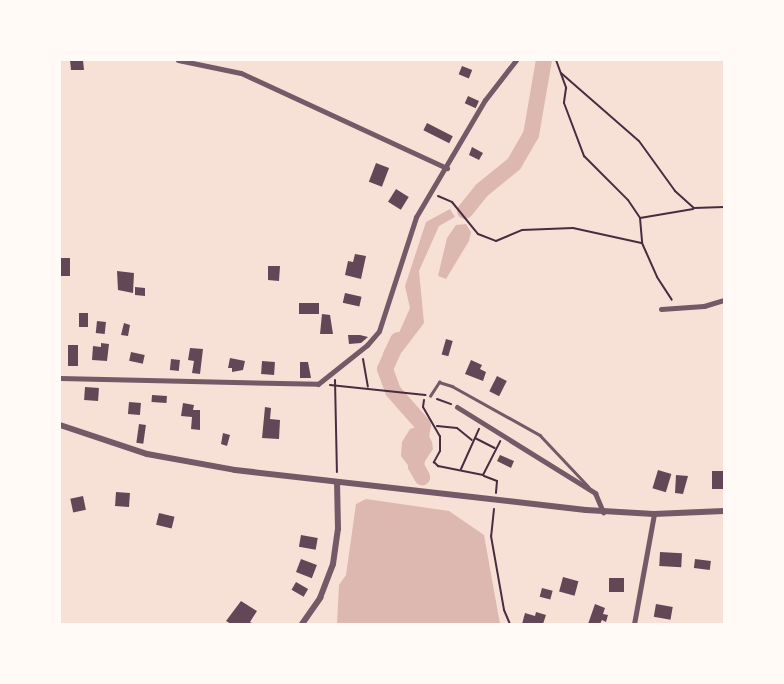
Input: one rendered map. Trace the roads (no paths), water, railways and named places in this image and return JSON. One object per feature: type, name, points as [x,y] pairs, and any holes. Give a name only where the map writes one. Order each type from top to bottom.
[{"type":"street","points":[[178,60],[242,74],[447,167]]},
{"type":"street","points":[[60,378],[318,384],[360,351],[383,323],[405,244],[485,100],[516,60]]},
{"type":"street","points":[[661,309],[704,306],[724,300]]},
{"type":"street","points":[[457,407],[595,492],[603,512]]},
{"type":"street","points":[[60,425],[115,445],[176,461],[337,482],[603,512],[654,514],[724,511]]},
{"type":"street","points":[[302,625],[320,598],[333,564],[338,529],[337,482]]},
{"type":"street","points":[[634,625],[654,514]]},
{"type":"lane","points":[[427,395],[439,382],[452,386],[540,435],[595,492]]},
{"type":"waterway","points":[[465,211],[482,190],[514,164],[531,135],[544,60]]},
{"type":"waterway","points":[[398,340],[385,369],[393,391],[423,425],[416,466],[422,477]]}]
